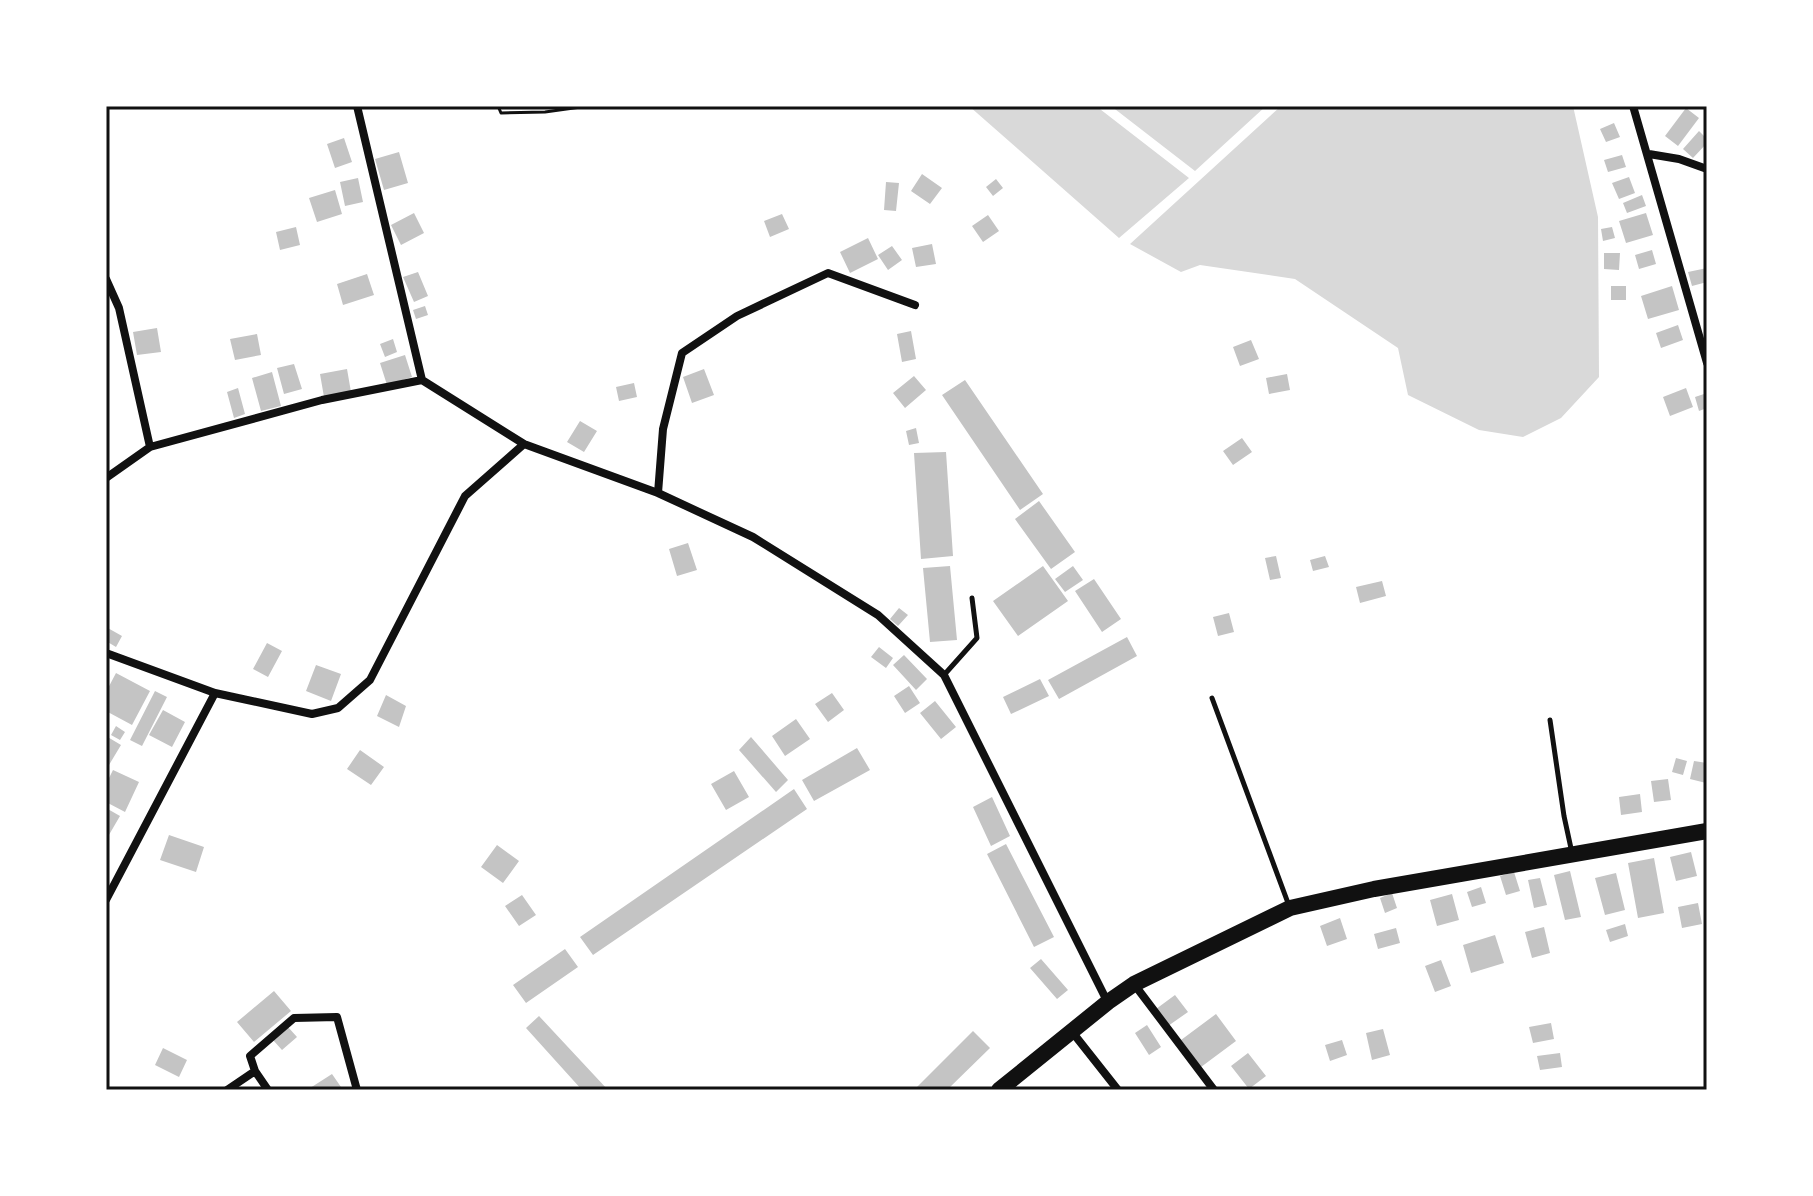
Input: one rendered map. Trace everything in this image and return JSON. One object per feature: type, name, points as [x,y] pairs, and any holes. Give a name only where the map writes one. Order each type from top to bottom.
[{"type":"main road","points":[[999,1090],[1134,984],[1290,908],[1374,889],[1707,831]]},
{"type":"street","points":[[357,106],[422,380]]},
{"type":"street","points":[[1633,106],[1707,363]]},
{"type":"street","points":[[1649,154],[1679,159],[1707,169]]},
{"type":"street","points":[[658,493],[663,429],[682,353],[737,316],[828,273],[915,305]]},
{"type":"street","points":[[106,279],[119,308],[150,447]]},
{"type":"street","points":[[106,478],[150,447],[322,400],[422,380],[524,444],[658,493],[753,537],[878,615],[944,675],[1108,1002]]},
{"type":"street","points":[[106,653],[215,693],[312,714],[338,708],[370,680],[465,496],[524,444]]},
{"type":"street","points":[[106,900],[215,693]]},
{"type":"street","points":[[1134,984],[1214,1090]]},
{"type":"street","points":[[268,1090],[255,1071],[250,1056],[294,1018],[337,1017],[357,1090]]},
{"type":"street","points":[[1073,1033],[1118,1090]]},
{"type":"street","points":[[227,1090],[255,1071]]},
{"type":"lane","points":[[944,675],[977,638],[972,598]]},
{"type":"lane","points":[[1212,698],[1290,908]]},
{"type":"lane","points":[[1550,720],[1572,854]]},
{"type":"path","points":[[498,106],[501,113],[545,112],[588,106]]},
{"type":"path","points":[[544,106],[545,112]]},
{"type":"shaded area","points":[[969,106],[1096,106],[1189,178],[1119,238]]},
{"type":"shaded area","points":[[1111,106],[1266,106],[1195,171]]},
{"type":"shaded area","points":[[1281,106],[1573,106],[1598,217],[1599,377],[1561,418],[1523,437],[1479,430],[1408,395],[1398,348],[1295,279],[1200,265],[1181,272],[1130,244]]},
{"type":"building","points":[[1686,108],[1699,118],[1678,146],[1665,136]]},
{"type":"building","points":[[1614,123],[1620,137],[1606,142],[1600,129]]},
{"type":"building","points":[[1699,131],[1707,143],[1693,158],[1683,149]]},
{"type":"building","points":[[344,138],[352,162],[335,168],[327,144]]},
{"type":"building","points":[[399,152],[408,183],[384,190],[375,159]]},
{"type":"building","points":[[1622,155],[1626,167],[1608,172],[1604,160]]},
{"type":"building","points":[[922,174],[942,188],[930,204],[911,191]]},
{"type":"building","points":[[1629,177],[1635,193],[1619,199],[1612,183]]},
{"type":"building","points":[[358,178],[363,202],[345,206],[340,182]]},
{"type":"building","points":[[996,179],[1003,188],[993,196],[986,187]]},
{"type":"building","points":[[886,182],[899,183],[896,211],[884,210]]},
{"type":"building","points":[[335,190],[342,214],[317,222],[309,198]]},
{"type":"building","points":[[1642,195],[1646,206],[1627,213],[1623,203]]},
{"type":"building","points":[[414,213],[424,233],[401,245],[391,225]]},
{"type":"building","points":[[1646,213],[1653,235],[1626,243],[1619,221]]},
{"type":"building","points":[[782,214],[789,229],[770,237],[764,221]]},
{"type":"building","points":[[988,215],[999,231],[983,242],[972,226]]},
{"type":"building","points":[[296,227],[300,245],[280,250],[276,232]]},
{"type":"building","points":[[1612,227],[1615,238],[1603,241],[1601,229]]},
{"type":"building","points":[[868,238],[878,259],[850,273],[840,252]]},
{"type":"building","points":[[932,244],[936,264],[916,267],[912,248]]},
{"type":"building","points":[[892,246],[902,260],[888,270],[878,255]]},
{"type":"building","points":[[1652,250],[1656,264],[1639,269],[1635,255]]},
{"type":"building","points":[[1604,253],[1620,253],[1619,270],[1604,269]]},
{"type":"building","points":[[1707,268],[1707,282],[1692,286],[1688,272]]},
{"type":"building","points":[[418,272],[428,296],[414,302],[403,277]]},
{"type":"building","points":[[367,274],[374,295],[343,305],[337,284]]},
{"type":"building","points":[[1611,286],[1626,286],[1626,300],[1611,300]]},
{"type":"building","points":[[1672,286],[1679,310],[1648,319],[1641,296]]},
{"type":"building","points":[[425,306],[428,315],[416,319],[413,310]]},
{"type":"building","points":[[1678,325],[1683,340],[1661,348],[1656,333]]},
{"type":"building","points":[[157,328],[161,352],[137,355],[133,332]]},
{"type":"building","points":[[911,331],[916,359],[902,362],[897,334]]},
{"type":"building","points":[[257,334],[261,355],[235,360],[230,339]]},
{"type":"building","points":[[393,339],[397,352],[385,357],[380,344]]},
{"type":"building","points":[[1251,340],[1259,359],[1240,366],[1233,347]]},
{"type":"building","points":[[405,355],[412,377],[387,385],[380,363]]},
{"type":"building","points":[[294,364],[302,389],[284,394],[277,368]]},
{"type":"building","points":[[347,369],[351,392],[324,397],[320,374]]},
{"type":"building","points":[[704,369],[714,395],[692,403],[683,377]]},
{"type":"building","points":[[272,372],[281,406],[261,411],[252,378]]},
{"type":"building","points":[[1287,374],[1290,390],[1269,394],[1266,378]]},
{"type":"building","points":[[914,376],[926,390],[905,408],[893,393]]},
{"type":"building","points":[[965,380],[1043,494],[1020,510],[942,395]]},
{"type":"building","points":[[634,383],[637,397],[619,401],[616,387]]},
{"type":"building","points":[[238,388],[245,414],[234,418],[227,392]]},
{"type":"building","points":[[1686,388],[1693,407],[1670,416],[1663,397]]},
{"type":"building","points":[[1704,394],[1707,408],[1699,411],[1695,397]]},
{"type":"building","points":[[580,421],[597,431],[584,452],[567,442]]},
{"type":"building","points":[[916,428],[919,443],[909,445],[906,431]]},
{"type":"building","points":[[1242,438],[1252,452],[1233,465],[1223,451]]},
{"type":"building","points":[[946,452],[953,556],[921,559],[914,453]]},
{"type":"building","points":[[1039,501],[1075,552],[1051,569],[1015,519]]},
{"type":"building","points":[[688,543],[697,570],[677,576],[669,549]]},
{"type":"building","points":[[1276,556],[1281,578],[1270,580],[1265,558]]},
{"type":"building","points":[[1325,556],[1329,567],[1313,571],[1310,560]]},
{"type":"building","points":[[950,566],[957,640],[930,642],[923,568]]},
{"type":"building","points":[[1043,566],[1068,601],[1018,636],[993,601]]},
{"type":"building","points":[[1073,566],[1083,580],[1065,592],[1055,579]]},
{"type":"building","points":[[1094,579],[1121,619],[1102,632],[1075,591]]},
{"type":"building","points":[[1382,581],[1386,596],[1360,603],[1356,587]]},
{"type":"building","points":[[899,608],[908,615],[898,626],[890,619]]},
{"type":"building","points":[[1229,613],[1234,632],[1218,636],[1213,617]]},
{"type":"building","points":[[106,627],[122,636],[116,647],[106,641]]},
{"type":"building","points":[[1127,637],[1137,656],[1059,699],[1048,680]]},
{"type":"building","points":[[267,643],[282,651],[268,677],[253,669]]},
{"type":"building","points":[[879,647],[893,658],[886,668],[871,657]]},
{"type":"building","points":[[904,655],[927,679],[916,690],[893,665]]},
{"type":"building","points":[[316,665],[341,674],[331,701],[306,691]]},
{"type":"building","points":[[116,673],[150,691],[132,725],[106,711],[106,692]]},
{"type":"building","points":[[1040,679],[1049,696],[1011,714],[1003,697]]},
{"type":"building","points":[[909,686],[920,703],[905,713],[894,696]]},
{"type":"building","points":[[155,691],[167,697],[142,746],[130,740]]},
{"type":"building","points":[[832,693],[844,710],[828,722],[815,704]]},
{"type":"building","points":[[386,695],[406,706],[399,727],[377,716]]},
{"type":"building","points":[[935,701],[956,727],[941,739],[920,713]]},
{"type":"building","points":[[163,710],[185,722],[172,747],[149,735]]},
{"type":"building","points":[[796,719],[810,739],[785,756],[772,736]]},
{"type":"building","points":[[116,726],[125,732],[120,740],[111,735]]},
{"type":"building","points":[[106,736],[121,745],[109,765],[106,763]]},
{"type":"building","points":[[751,737],[788,780],[776,792],[739,750]]},
{"type":"building","points":[[857,748],[870,770],[814,801],[802,780]]},
{"type":"building","points":[[360,750],[384,767],[371,785],[347,769]]},
{"type":"building","points":[[1676,758],[1687,761],[1683,775],[1672,772]]},
{"type":"building","points":[[1694,761],[1707,763],[1706,783],[1690,779]]},
{"type":"building","points":[[113,770],[139,782],[125,812],[106,802],[106,784]]},
{"type":"building","points":[[734,771],[749,797],[726,810],[711,784]]},
{"type":"building","points":[[1668,779],[1671,800],[1654,802],[1651,781]]},
{"type":"building","points":[[794,789],[807,809],[593,955],[580,937]]},
{"type":"building","points":[[1640,794],[1642,812],[1621,815],[1619,797]]},
{"type":"building","points":[[992,797],[1010,836],[991,846],[973,807]]},
{"type":"building","points":[[106,808],[120,816],[106,840]]},
{"type":"building","points":[[169,835],[204,847],[196,872],[160,860]]},
{"type":"building","points":[[1006,844],[1054,937],[1034,947],[987,854]]},
{"type":"building","points":[[497,845],[519,861],[503,883],[481,867]]},
{"type":"building","points":[[1691,852],[1697,876],[1676,881],[1670,857]]},
{"type":"building","points":[[1654,858],[1664,913],[1638,918],[1628,863]]},
{"type":"building","points":[[1570,871],[1581,917],[1565,920],[1554,875]]},
{"type":"building","points":[[1514,872],[1520,891],[1506,895],[1500,876]]},
{"type":"building","points":[[1616,873],[1625,910],[1605,915],[1595,878]]},
{"type":"building","points":[[1540,878],[1547,905],[1534,908],[1528,880]]},
{"type":"building","points":[[1481,887],[1486,903],[1472,907],[1467,892]]},
{"type":"building","points":[[1392,893],[1397,908],[1385,913],[1380,898]]},
{"type":"building","points":[[1452,894],[1459,920],[1437,926],[1430,900]]},
{"type":"building","points":[[522,895],[536,915],[519,926],[505,906]]},
{"type":"building","points":[[1698,903],[1702,924],[1682,928],[1678,907]]},
{"type":"building","points":[[1340,918],[1347,939],[1327,946],[1320,926]]},
{"type":"building","points":[[1625,924],[1628,936],[1610,942],[1606,930]]},
{"type":"building","points":[[1544,927],[1550,953],[1532,958],[1525,932]]},
{"type":"building","points":[[1396,928],[1400,943],[1378,949],[1374,934]]},
{"type":"building","points":[[1495,935],[1504,963],[1471,973],[1463,945]]},
{"type":"building","points":[[565,949],[578,967],[526,1003],[513,985]]},
{"type":"building","points":[[1041,959],[1068,990],[1057,999],[1030,968]]},
{"type":"building","points":[[1441,960],[1451,986],[1435,992],[1425,966]]},
{"type":"building","points":[[274,991],[291,1011],[254,1042],[237,1022]]},
{"type":"building","points":[[1175,995],[1188,1012],[1168,1026],[1156,1009]]},
{"type":"building","points":[[1216,1014],[1236,1041],[1201,1067],[1181,1040]]},
{"type":"building","points":[[539,1016],[608,1090],[582,1090],[526,1028]]},
{"type":"building","points":[[1551,1023],[1554,1039],[1533,1043],[1529,1027]]},
{"type":"building","points":[[1147,1025],[1161,1047],[1149,1055],[1135,1033]]},
{"type":"building","points":[[288,1027],[297,1037],[282,1050],[273,1040]]},
{"type":"building","points":[[1383,1029],[1390,1055],[1372,1060],[1366,1033]]},
{"type":"building","points":[[973,1031],[990,1048],[947,1090],[914,1090]]},
{"type":"building","points":[[1342,1040],[1347,1055],[1330,1061],[1325,1045]]},
{"type":"building","points":[[163,1048],[187,1060],[179,1077],[155,1065]]},
{"type":"building","points":[[1248,1053],[1266,1076],[1249,1089],[1231,1066]]},
{"type":"building","points":[[1560,1053],[1562,1067],[1540,1070],[1537,1056]]},
{"type":"building","points":[[332,1074],[341,1087],[336,1090],[307,1090]]}]
